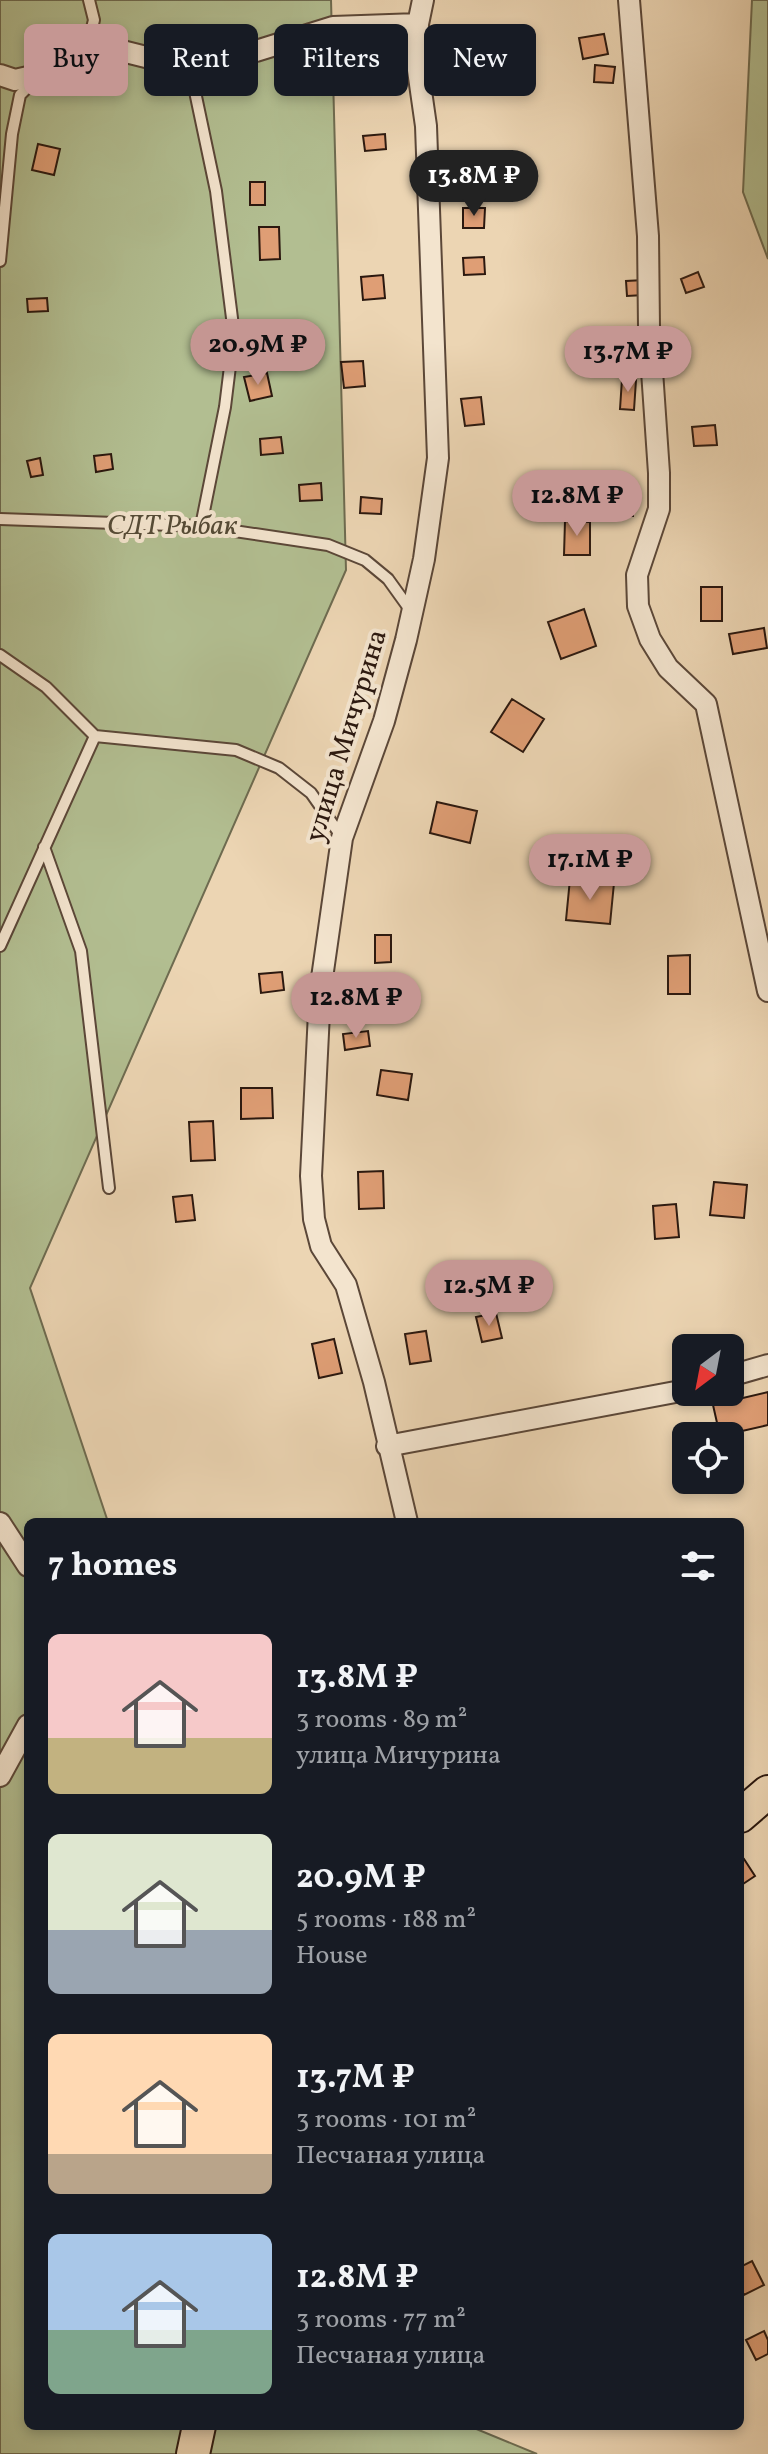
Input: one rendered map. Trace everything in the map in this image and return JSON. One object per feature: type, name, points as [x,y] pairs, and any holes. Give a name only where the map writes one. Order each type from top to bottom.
[{"type":"main road","points":[[744,1813],[768,1792]]},
{"type":"main road","points":[[193,2454],[198,2430]]},
{"type":"street","name":"улица Мичурина","points":[[406,1518],[374,1382],[346,1285],[321,1246],[314,1219],[311,1176],[320,992],[342,838],[384,721],[413,612],[438,458],[427,156],[417,63],[422,0]]},
{"type":"street","points":[[629,0],[648,236],[649,327],[659,473],[659,509],[637,575],[638,606],[650,639],[668,668],[706,704],[768,991]]},
{"type":"street","points":[[258,50],[333,27],[418,24]]},
{"type":"street","points":[[0,75],[15,80],[24,78]]},
{"type":"street","points":[[744,1372],[768,1365]]},
{"type":"street","points":[[387,1446],[672,1393]]},
{"type":"street","points":[[0,1523],[24,1560]]},
{"type":"street","points":[[0,1776],[24,1732]]},
{"type":"lane","points":[[89,0],[93,24]]},
{"type":"lane","points":[[0,261],[12,134],[20,95],[24,91]]},
{"type":"lane","points":[[196,96],[216,191],[234,334],[225,407],[201,526]]},
{"type":"lane","points":[[0,519],[201,526],[328,545],[365,560],[388,579],[413,612]]},
{"type":"lane","points":[[0,655],[46,687],[95,736],[236,750],[279,768],[311,793],[342,838]]},
{"type":"lane","points":[[0,946],[95,736]]},
{"type":"lane","points":[[44,847],[81,951],[109,1188]]},
{"type":"green space","name":"СДТ Рыбак","points":[[0,0],[331,0],[332,24],[274,24],[274,96],[334,96],[346,570],[30,1288],[107,1518],[24,1518],[24,2430],[479,2430],[537,2454],[0,2454]]},
{"type":"green space","points":[[752,0],[768,0],[768,259],[743,192]]},
{"type":"building","points":[[604,34],[608,54],[583,59],[579,38]]},
{"type":"building","points":[[595,65],[615,67],[613,83],[594,82]]},
{"type":"building","points":[[385,134],[386,149],[365,151],[363,136]]},
{"type":"building","points":[[38,144],[60,149],[54,175],[32,170]]},
{"type":"building","points":[[250,182],[265,182],[265,205],[250,205]]},
{"type":"building","points":[[463,208],[485,208],[484,228],[463,228]]},
{"type":"building","points":[[259,227],[279,227],[280,259],[260,260]]},
{"type":"building","points":[[484,257],[485,274],[464,275],[463,258]]},
{"type":"building","points":[[698,272],[704,287],[686,293],[681,279]]},
{"type":"building","points":[[383,275],[385,298],[363,300],[361,277]]},
{"type":"building","points":[[644,280],[644,295],[627,296],[626,281]]},
{"type":"building","points":[[47,298],[48,311],[28,312],[27,299]]},
{"type":"building","points":[[618,350],[642,350],[642,372],[618,372]]},
{"type":"building","points":[[363,361],[365,386],[344,388],[341,362]]},
{"type":"building","points":[[267,373],[272,396],[250,401],[244,377]]},
{"type":"building","points":[[622,379],[636,380],[634,410],[620,409]]},
{"type":"building","points":[[481,397],[484,424],[465,426],[461,399]]},
{"type":"building","points":[[715,425],[717,445],[694,446],[692,427]]},
{"type":"building","points":[[281,437],[283,453],[261,455],[260,439]]},
{"type":"building","points":[[111,454],[113,469],[96,472],[94,456]]},
{"type":"building","points":[[40,458],[43,475],[31,477],[27,461]]},
{"type":"building","points":[[321,483],[322,500],[300,501],[299,485]]},
{"type":"building","points":[[539,489],[558,489],[557,513],[538,513]]},
{"type":"building","points":[[610,491],[633,491],[633,516],[610,516]]},
{"type":"building","points":[[361,497],[382,499],[381,514],[360,513]]},
{"type":"building","points":[[565,521],[590,522],[590,555],[564,555]]},
{"type":"building","points":[[701,587],[722,587],[722,621],[701,621]]},
{"type":"building","points":[[584,609],[596,646],[561,659],[548,622]]},
{"type":"building","points":[[764,628],[767,648],[733,654],[729,634]]},
{"type":"building","points":[[512,699],[544,719],[523,752],[491,732]]},
{"type":"building","points":[[437,802],[477,811],[470,843],[430,833]]},
{"type":"building","points":[[570,879],[614,883],[610,924],[566,920]]},
{"type":"building","points":[[375,935],[391,935],[391,962],[375,963]]},
{"type":"building","points":[[690,955],[690,994],[668,994],[668,956]]},
{"type":"building","points":[[282,972],[284,990],[261,993],[259,974]]},
{"type":"building","points":[[368,1031],[370,1046],[345,1050],[343,1034]]},
{"type":"building","points":[[381,1070],[412,1074],[408,1100],[377,1095]]},
{"type":"building","points":[[241,1088],[272,1088],[273,1118],[241,1119]]},
{"type":"building","points":[[213,1121],[215,1160],[191,1161],[189,1122]]},
{"type":"building","points":[[383,1171],[384,1208],[359,1209],[358,1172]]},
{"type":"building","points":[[714,1182],[747,1185],[744,1218],[710,1215]]},
{"type":"building","points":[[192,1195],[195,1220],[176,1222],[173,1197]]},
{"type":"building","points":[[676,1204],[679,1237],[655,1239],[653,1206]]},
{"type":"building","points":[[496,1313],[502,1338],[482,1342],[476,1317]]},
{"type":"building","points":[[426,1331],[431,1361],[410,1364],[405,1334]]},
{"type":"building","points":[[334,1339],[342,1373],[319,1378],[312,1344]]},
{"type":"building","points":[[768,1392],[768,1425],[744,1430],[744,1422],[717,1422],[713,1406],[744,1406],[744,1398]]},
{"type":"building","points":[[744,1859],[755,1876],[744,1883]]},
{"type":"building","points":[[752,2261],[764,2285],[744,2295],[744,2265]]},
{"type":"building","points":[[764,2331],[768,2354],[756,2360],[746,2340]]}]
